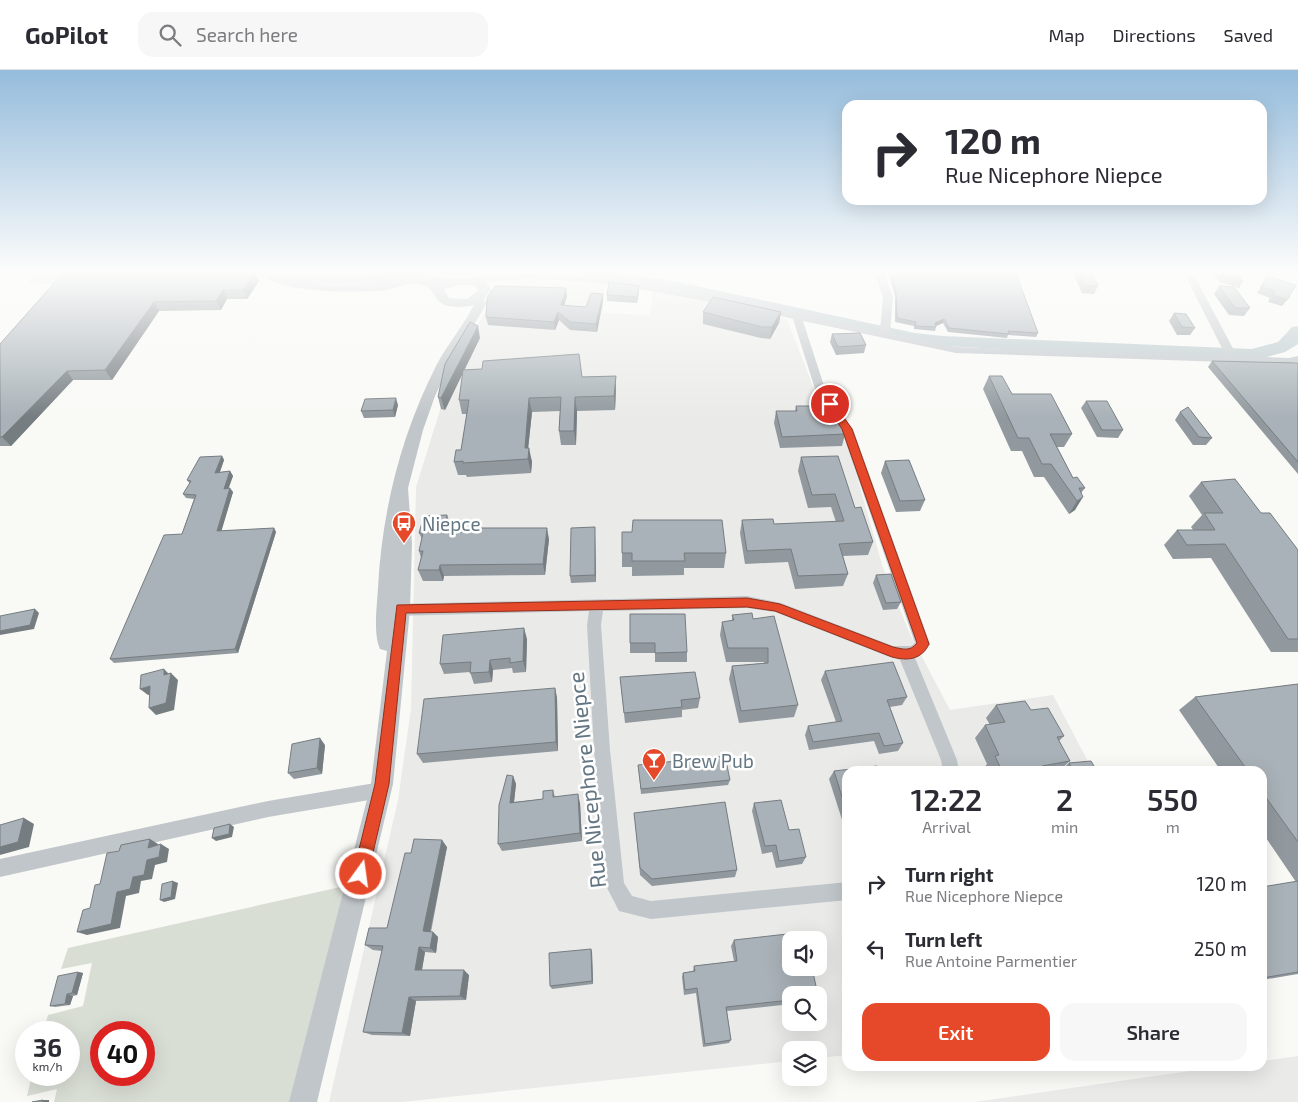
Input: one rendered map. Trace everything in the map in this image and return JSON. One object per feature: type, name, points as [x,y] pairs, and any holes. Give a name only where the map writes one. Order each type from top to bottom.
[{"type":"street","points":[[394,609],[747,602],[776,607],[892,652],[906,655],[916,652],[923,644],[847,429],[821,392],[798,321]]},
{"type":"street","points":[[815,321],[885,337],[956,350],[1289,361],[1298,359]]},
{"type":"street","points":[[885,337],[886,321]]},
{"type":"street","points":[[1213,321],[1233,359]]},
{"type":"street","points":[[304,1102],[381,790],[390,693],[394,609],[404,544],[400,487],[404,467],[437,376],[469,323]]},
{"type":"street","name":"Rue Nicephore Niepce","points":[[597,606],[594,625],[614,886],[626,904],[651,910],[842,892]]},
{"type":"street","points":[[906,655],[950,766]]},
{"type":"street","points":[[0,868],[268,809],[381,790]]},
{"type":"shaded area","points":[[480,321],[788,321],[813,386],[849,449],[883,568],[910,634],[950,710],[1053,695],[1090,766],[842,766],[842,1056],[827,1057],[827,1041],[782,1041],[782,1062],[402,1102],[329,1102],[398,800],[411,709],[416,487],[441,407],[447,375]]},
{"type":"shaded area","points":[[345,886],[292,1102],[54,1102],[57,1089],[27,1096],[29,1086],[80,1086],[80,1021],[46,1021],[48,1015],[83,1006],[92,963],[61,969],[68,948]]},
{"type":"shaded area","points":[[1298,1056],[1298,1102],[975,1102],[1189,1071],[1267,1071],[1267,1060]]},
{"type":"building","points":[[20,321],[140,321],[105,370],[67,371],[2,437],[0,437],[0,344]]},
{"type":"building","points":[[569,321],[597,321],[596,324]]},
{"type":"building","points":[[739,321],[776,321],[772,327],[762,327]]},
{"type":"building","points":[[912,321],[939,321],[935,323],[936,327],[915,326],[916,322]]},
{"type":"building","points":[[945,321],[1034,321],[1038,333],[1008,331],[1009,334],[949,328]]},
{"type":"building","points":[[1179,321],[1191,321],[1195,328],[1182,327]]},
{"type":"building","points":[[470,322],[478,326],[441,398],[438,397],[445,364]]},
{"type":"building","points":[[860,333],[866,345],[838,347],[832,334]]},
{"type":"building","points":[[579,354],[582,377],[616,376],[614,396],[575,397],[574,431],[559,431],[561,397],[529,398],[525,448],[529,448],[528,459],[454,462],[456,450],[461,450],[469,400],[459,400],[463,370],[482,369],[483,361]]},
{"type":"building","points":[[1212,361],[1298,363],[1298,462]]},
{"type":"building","points":[[989,376],[1002,376],[1012,394],[1051,394],[1072,434],[1050,434],[1073,478],[1077,477],[1085,488],[1079,488],[1083,497],[1077,501],[1051,464],[1042,464],[1029,438],[1018,438]]},
{"type":"building","points":[[396,398],[393,410],[361,411],[365,399]]},
{"type":"building","points":[[1086,401],[1107,401],[1123,430],[1102,430]]},
{"type":"building","points":[[796,406],[815,406],[816,410],[836,409],[845,434],[782,437],[776,411],[797,411]]},
{"type":"building","points":[[1188,407],[1212,438],[1199,437],[1180,412]]},
{"type":"building","points":[[222,456],[215,473],[230,471],[224,489],[230,488],[217,531],[274,528],[235,649],[110,659],[164,535],[182,534],[196,495],[183,494],[191,481],[187,480],[200,457]]},
{"type":"building","points":[[838,456],[855,508],[861,507],[873,542],[839,544],[848,574],[798,576],[791,549],[747,551],[742,520],[773,519],[774,524],[844,521],[835,494],[812,495],[801,457]]},
{"type":"building","points":[[909,460],[925,500],[900,501],[885,461]]},
{"type":"building","points":[[1235,479],[1261,513],[1270,513],[1298,550],[1298,639],[1288,639],[1225,544],[1187,545],[1177,530],[1215,530],[1204,513],[1223,513],[1201,482]]},
{"type":"building","points":[[447,515],[443,533],[466,532],[467,528],[547,528],[543,564],[440,565],[439,570],[418,570],[423,551],[419,551],[423,533],[419,533],[424,516]]},
{"type":"building","points":[[633,520],[722,520],[726,553],[684,553],[685,561],[632,561],[632,553],[622,553],[622,532],[632,532]]},
{"type":"building","points":[[595,527],[595,575],[570,576],[571,528]]},
{"type":"building","points":[[891,574],[901,602],[886,603],[876,575]]},
{"type":"building","points":[[35,609],[30,625],[0,631],[0,616]]},
{"type":"building","points":[[752,613],[753,619],[774,616],[798,705],[741,711],[732,666],[768,663],[768,648],[728,648],[722,622],[734,620],[732,615]]},
{"type":"building","points":[[630,614],[685,614],[687,652],[655,653],[655,643],[630,643]]},
{"type":"building","points":[[524,628],[523,661],[510,663],[510,658],[490,660],[489,672],[470,673],[471,662],[440,664],[443,635]]},
{"type":"building","points":[[893,662],[907,697],[887,700],[903,743],[884,746],[879,733],[813,742],[808,726],[842,721],[825,671]]},
{"type":"building","points":[[164,669],[164,675],[171,673],[166,703],[149,708],[150,686],[140,689],[141,675]]},
{"type":"building","points":[[695,672],[700,698],[681,700],[682,707],[624,713],[620,677]]},
{"type":"building","points":[[1298,684],[1298,842],[1267,799],[1267,766],[1244,766],[1195,697]]},
{"type":"building","points":[[555,688],[556,742],[417,754],[424,699]]},
{"type":"building","points":[[1025,701],[1031,710],[1048,708],[1064,736],[1057,737],[1070,761],[1042,766],[1000,766],[995,756],[999,755],[985,725],[1005,722],[996,705]]},
{"type":"building","points":[[320,738],[317,768],[288,773],[292,744]]},
{"type":"building","points":[[725,756],[730,780],[641,789],[638,765]]},
{"type":"building","points":[[1091,761],[1094,766],[1070,766],[1069,763]]},
{"type":"building","points":[[842,770],[842,797],[834,771]]},
{"type":"building","points":[[507,775],[513,776],[510,803],[543,799],[543,791],[553,790],[553,797],[578,794],[580,833],[498,844],[499,805]]},
{"type":"building","points":[[781,800],[789,830],[799,829],[806,857],[779,861],[776,845],[765,846],[754,803]]},
{"type":"building","points":[[725,802],[737,870],[652,879],[640,868],[634,813]]},
{"type":"building","points":[[24,818],[18,842],[0,847],[0,825]]},
{"type":"building","points":[[230,824],[229,834],[212,838],[214,828]]},
{"type":"building","points":[[150,839],[148,848],[161,844],[159,857],[147,860],[144,875],[133,877],[130,889],[117,892],[111,924],[77,932],[83,910],[90,908],[95,885],[100,884],[107,853],[119,851],[121,845]]},
{"type":"building","points":[[414,839],[442,840],[423,931],[433,932],[430,948],[419,947],[415,970],[464,970],[460,996],[409,997],[402,1033],[363,1032],[383,946],[365,945],[369,928],[387,928],[405,853],[411,853]]},
{"type":"building","points":[[173,881],[171,897],[160,900],[162,884]]},
{"type":"building","points":[[1298,881],[1298,972],[1267,977],[1267,886]]},
{"type":"building","points":[[782,935],[782,976],[814,976],[816,986],[782,986],[782,1001],[726,1007],[731,1040],[705,1044],[697,988],[685,990],[683,973],[695,971],[694,966],[737,961],[734,940]]},
{"type":"building","points":[[591,949],[592,981],[550,986],[549,953]]},
{"type":"building","points":[[78,972],[72,993],[67,994],[65,1004],[50,1006],[58,976]]},
{"type":"waterway","points":[[837,321],[915,338],[943,341],[1252,355],[1285,345],[1295,337],[1298,331]]},
{"type":"place","name":"Niepce","points":[[404,544]]},
{"type":"place","name":"Brew Pub","points":[[654,781]]},
{"type":"route","points":[[361,874],[382,784],[388,735],[390,693],[401,609],[747,602],[776,607],[892,652],[906,655],[916,652],[923,644],[917,626],[847,429],[830,404]]}]
